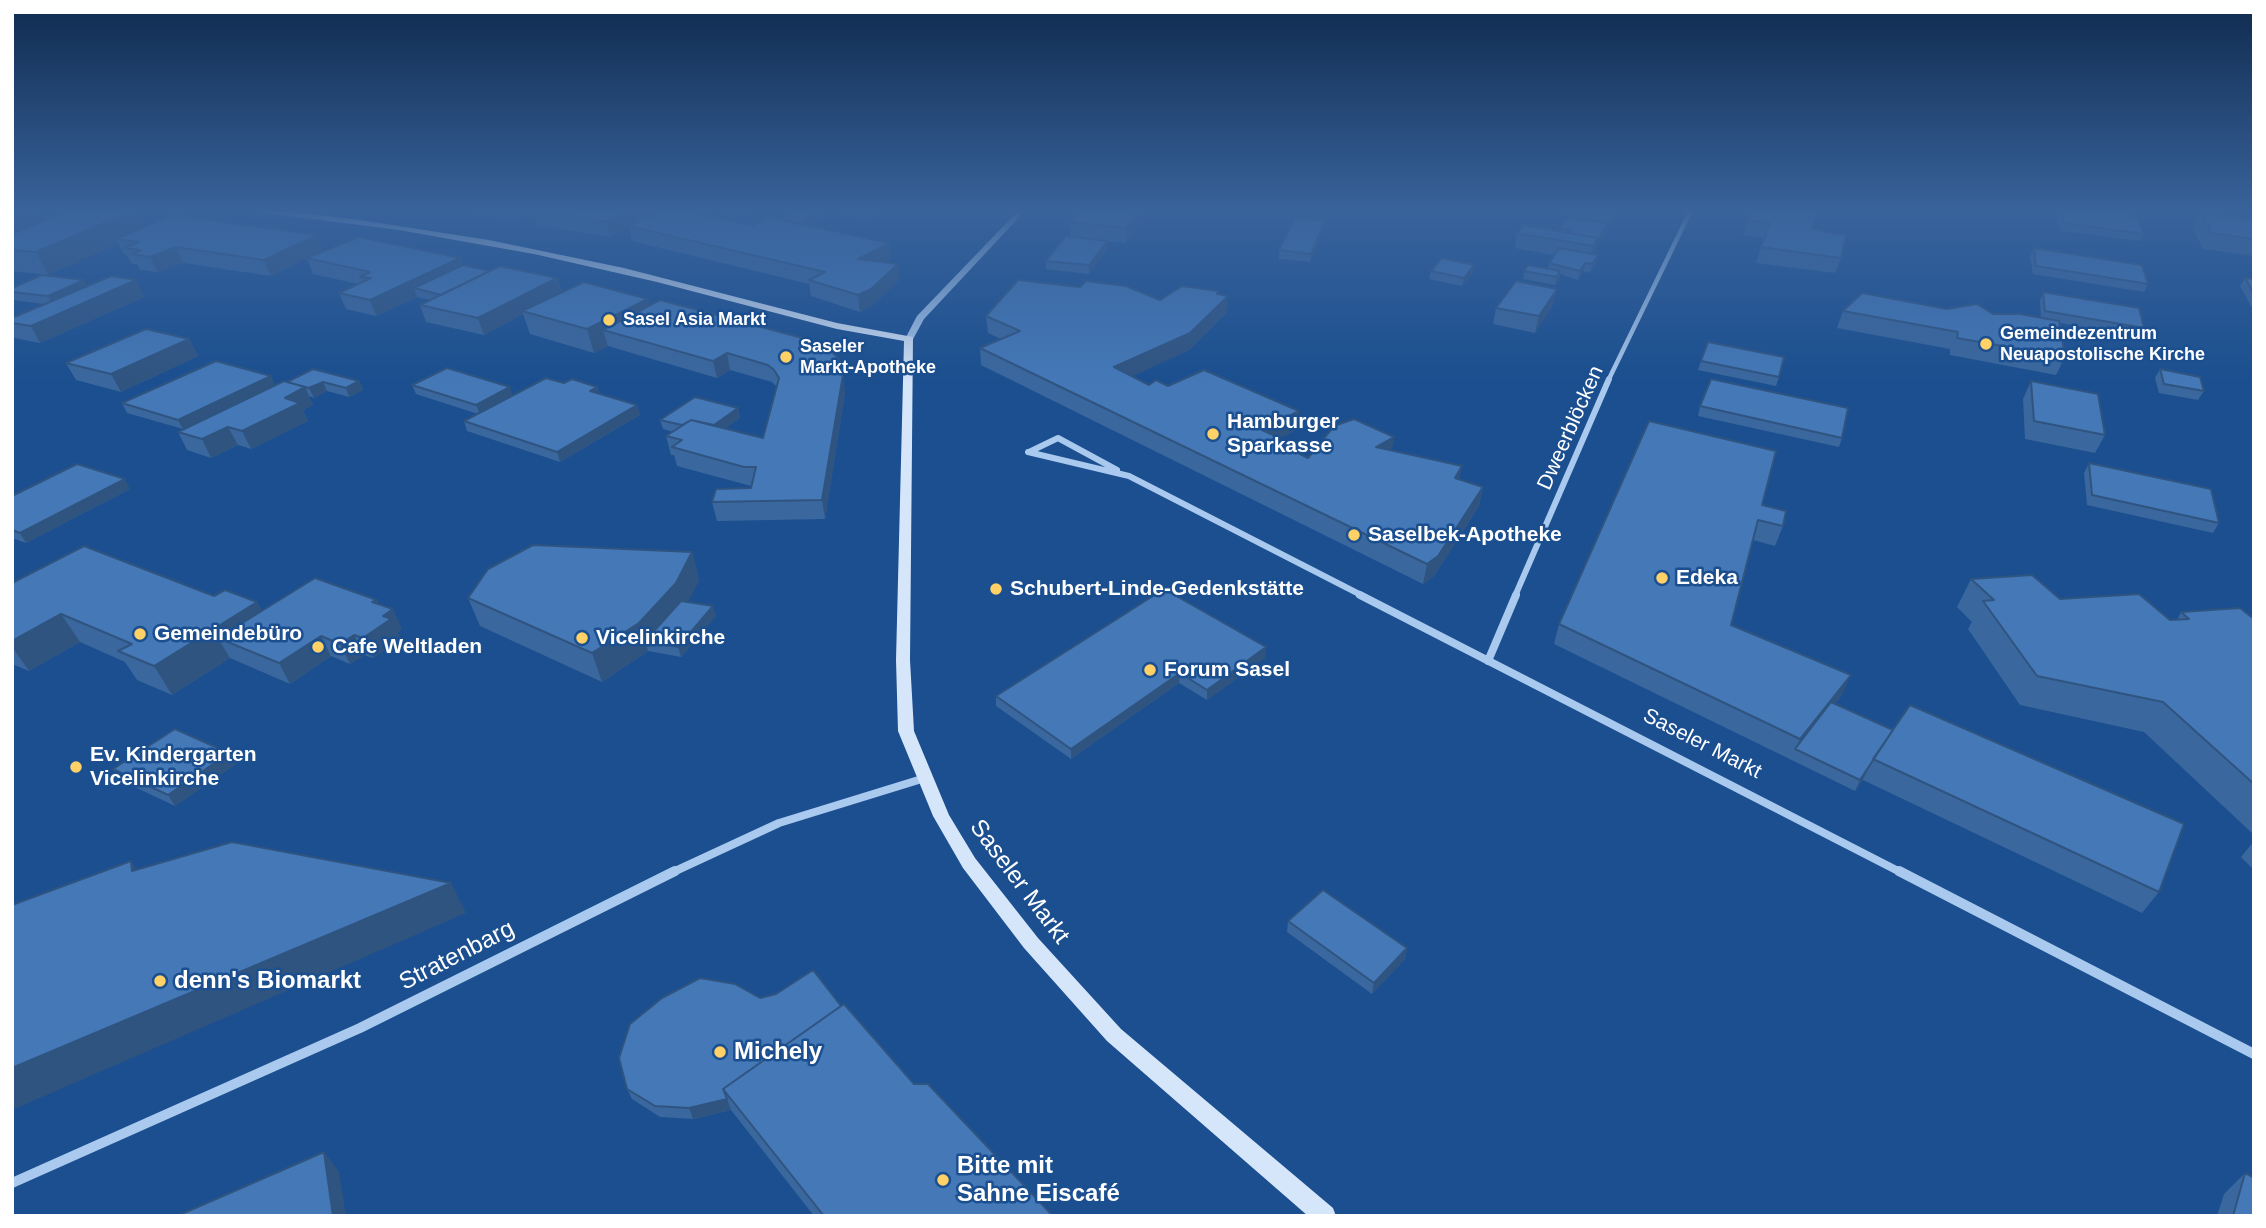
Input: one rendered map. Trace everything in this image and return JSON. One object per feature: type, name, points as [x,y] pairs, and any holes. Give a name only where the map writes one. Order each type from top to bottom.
[{"type":"main road","points":[[618,269],[807,321],[909,340]]},
{"type":"main road","name":"Saseler Markt","points":[[909,340],[903,660],[906,731],[925,778],[969,863],[1031,943],[1114,1035],[1325,1216]]},
{"type":"street","points":[[909,340],[920,318],[966,269]]},
{"type":"street","name":"Dweerblöcken","points":[[1488,661],[1589,420],[1662,269]]},
{"type":"street","name":"Saseler Markt","points":[[1129,476],[1028,452],[1058,438],[2254,1054]]},
{"type":"street","name":"Stratenbarg","points":[[12,1184],[360,1028],[641,887],[779,823],[925,778]]},
{"type":"building","points":[[358,269],[436,269],[370,300],[339,293],[371,278],[360,277],[370,272]]},
{"type":"building","points":[[454,269],[490,271],[441,295],[414,288]]},
{"type":"building","points":[[493,269],[516,269],[557,278],[478,318],[420,305]]},
{"type":"building","points":[[813,269],[892,269],[871,289],[858,295],[809,280],[825,272]]},
{"type":"building","points":[[1432,269],[1471,269],[1464,278],[1431,271]]},
{"type":"building","points":[[1551,269],[1560,271],[1557,277],[1524,271]]},
{"type":"building","points":[[2057,269],[2143,269],[2148,284]]},
{"type":"building","points":[[42,275],[84,280],[48,296],[12,292],[12,288]]},
{"type":"building","points":[[111,276],[136,280],[31,326],[12,323],[12,318]]},
{"type":"building","points":[[2245,278],[2254,279],[2254,294]]},
{"type":"building","points":[[1018,280],[1080,287],[1086,281],[1126,286],[1160,300],[1182,286],[1218,291],[1217,294],[1228,296],[1190,333],[1114,367],[1149,385],[1156,380],[1168,386],[1204,370],[1299,411],[1262,430],[1280,438],[1274,441],[1308,458],[1334,426],[1354,419],[1394,437],[1376,447],[1462,466],[1455,478],[1483,487],[1438,556],[1427,564],[980,348],[1020,331],[986,316]]},
{"type":"building","points":[[1516,281],[1557,289],[1539,316],[1496,308]]},
{"type":"building","points":[[584,282],[648,299],[587,329],[522,311]]},
{"type":"building","points":[[2043,292],[2139,308],[2144,328],[2045,311]]},
{"type":"building","points":[[1862,293],[1947,309],[1977,304],[1993,314],[2020,314],[2059,321],[2065,357],[1957,338],[1958,332],[1843,311]]},
{"type":"building","points":[[660,300],[810,340],[830,349],[840,361],[843,375],[822,500],[712,502],[716,489],[751,488],[756,467],[744,467],[672,447],[682,440],[666,436],[691,420],[763,438],[779,378],[768,365],[727,353],[713,361],[603,330]]},
{"type":"building","points":[[146,329],[189,339],[111,374],[66,363]]},
{"type":"building","points":[[1708,342],[1784,357],[1779,377],[1701,361]]},
{"type":"building","points":[[216,361],[271,376],[178,420],[122,403]]},
{"type":"building","points":[[447,368],[510,387],[476,405],[412,385]]},
{"type":"building","points":[[313,369],[359,381],[346,388],[323,382],[309,388],[287,382]]},
{"type":"building","points":[[2160,369],[2200,377],[2204,391],[2164,384]]},
{"type":"building","points":[[546,378],[564,383],[572,379],[597,387],[590,391],[637,405],[557,452],[464,421]]},
{"type":"building","points":[[1711,379],[1848,408],[1842,438],[1700,406]]},
{"type":"building","points":[[284,381],[305,387],[285,398],[300,403],[242,431],[228,427],[202,439],[178,432]]},
{"type":"building","points":[[2031,381],[2098,394],[2105,435],[2034,421]]},
{"type":"building","points":[[695,397],[738,408],[714,425],[691,420],[682,425],[660,420]]},
{"type":"building","name":"Edeka","points":[[1649,421],[1776,451],[1762,505],[1786,511],[1783,526],[1758,520],[1731,625],[1851,675],[1800,739],[1559,624]]},
{"type":"building","points":[[2089,463],[2211,489],[2219,523],[2092,495]]},
{"type":"building","points":[[77,464],[125,479],[20,533],[12,530],[12,496]]},
{"type":"building","points":[[533,545],[692,552],[676,583],[639,623],[592,653],[468,598],[488,569]]},
{"type":"building","points":[[84,546],[214,596],[225,590],[257,602],[154,666],[118,651],[132,644],[61,614],[12,641],[12,583]]},
{"type":"building","points":[[2032,575],[2060,599],[2139,594],[2170,620],[2189,619],[2181,612],[2240,608],[2254,619],[2254,784],[2163,702],[2037,676],[1983,601],[1994,600],[1971,579]]},
{"type":"building","points":[[315,578],[377,600],[372,602],[393,609],[383,616],[391,619],[363,638],[354,635],[340,644],[321,636],[279,663],[218,638]]},
{"type":"building","name":"Forum Sasel","points":[[1164,589],[1266,647],[1207,690],[1180,673],[1071,749],[996,696]]},
{"type":"building","points":[[681,601],[713,606],[678,647],[645,641]]},
{"type":"building","points":[[1831,702],[1893,730],[1860,780],[1795,749]]},
{"type":"building","points":[[1910,705],[2184,824],[2159,892],[1873,759]]},
{"type":"building","points":[[175,729],[229,753],[168,795],[113,769]]},
{"type":"building","points":[[232,842],[451,883],[12,1068],[12,905],[131,861],[132,871]]},
{"type":"building","points":[[1323,890],[1407,948],[1374,983],[1288,921]]},
{"type":"building","name":"Michely","points":[[813,970],[841,1006],[723,1089],[727,1099],[689,1108],[655,1106],[627,1089],[619,1058],[630,1024],[662,998],[700,978],[735,984],[760,998],[776,994]]},
{"type":"building","points":[[844,1004],[914,1084],[928,1084],[1053,1216],[824,1216],[723,1089]]},
{"type":"building","points":[[324,1152],[333,1216],[177,1216]]},
{"type":"building","points":[[2245,1173],[2254,1178],[2254,1216],[2233,1216]]},
{"type":"place","name":"Sasel Asia Markt","points":[[609,320]]},
{"type":"place","name":"Gemeindezentrum Neuapostolische Kirche","points":[[1986,344]]},
{"type":"place","name":"Saseler Markt-Apotheke","points":[[786,357]]},
{"type":"place","name":"Hamburger Sparkasse","points":[[1213,434]]},
{"type":"place","name":"Saselbek-Apotheke","points":[[1354,535]]},
{"type":"place","name":"Edeka","points":[[1662,578]]},
{"type":"place","name":"Schubert-Linde-Gedenkstätte","points":[[996,589]]},
{"type":"place","name":"Gemeindebüro","points":[[140,634]]},
{"type":"place","name":"Vicelinkirche","points":[[582,638]]},
{"type":"place","name":"Cafe Weltladen","points":[[318,647]]},
{"type":"place","name":"Forum Sasel","points":[[1150,670]]},
{"type":"place","name":"Ev. Kindergarten Vicelinkirche","points":[[76,767]]},
{"type":"place","name":"denn's Biomarkt","points":[[160,981]]},
{"type":"place","name":"Michely","points":[[720,1052]]},
{"type":"place","name":"Bitte mit Sahne Eiscafé","points":[[943,1180]]}]
